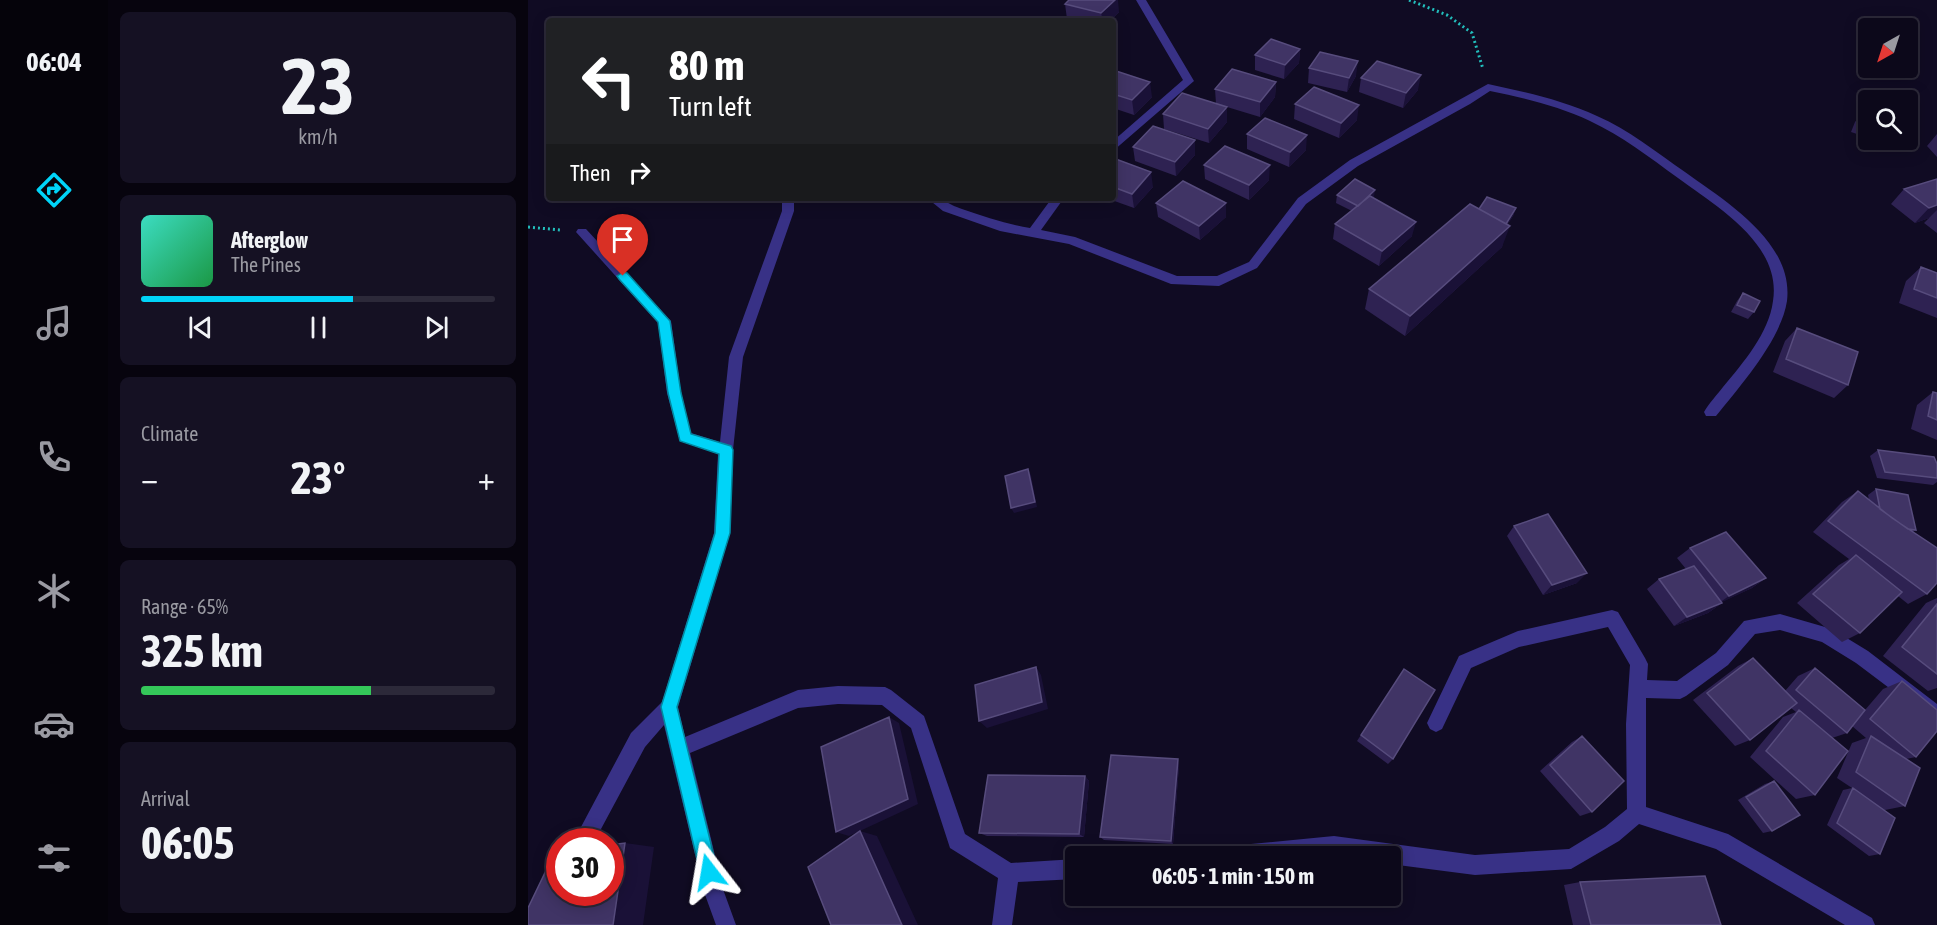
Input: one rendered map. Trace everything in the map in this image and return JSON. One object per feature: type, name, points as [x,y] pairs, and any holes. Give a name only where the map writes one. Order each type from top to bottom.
[{"type":"street","points":[[1116,144],[1189,81],[1142,0]]},
{"type":"street","points":[[937,201],[947,208],[1004,228],[1071,240],[1176,281],[1219,281],[1253,265],[1302,201],[1354,163],[1466,102],[1488,87],[1524,96],[1592,118],[1642,147],[1730,209],[1756,236],[1773,261],[1780,282],[1780,303],[1767,332],[1742,374],[1711,412]]},
{"type":"street","points":[[591,828],[638,740],[669,707],[722,533],[726,450],[736,357],[788,211],[788,201]]},
{"type":"street","points":[[1032,233],[1056,201]]},
{"type":"street","points":[[582,232],[664,321],[674,393],[685,437],[726,450]]},
{"type":"street","points":[[1436,723],[1465,662],[1518,639],[1612,618],[1639,664],[1635,724],[1637,814]]},
{"type":"street","points":[[1637,689],[1680,690],[1722,659],[1750,627],[1780,622],[1826,635],[1862,657],[1937,715]]},
{"type":"street","points":[[678,749],[798,699],[838,695],[885,696],[918,722],[957,841],[1009,873],[1065,870]]},
{"type":"street","points":[[669,707],[714,892],[726,925]]},
{"type":"street","points":[[1401,855],[1475,865],[1571,859],[1612,834],[1637,814]]},
{"type":"street","points":[[1637,814],[1721,842],[1865,925]]},
{"type":"street","points":[[1002,925],[1009,873]]},
{"type":"path","points":[[1409,0],[1447,15],[1472,33],[1488,87]]},
{"type":"path","points":[[528,227],[582,232]]},
{"type":"building","points":[[1069,0],[1115,0],[1101,13],[1065,4]]},
{"type":"building","points":[[1271,39],[1300,49],[1285,65],[1255,55]]},
{"type":"building","points":[[1320,52],[1358,61],[1349,78],[1309,68]]},
{"type":"building","points":[[1377,61],[1421,75],[1406,93],[1361,78]]},
{"type":"building","points":[[1232,69],[1276,82],[1260,102],[1215,89]]},
{"type":"building","points":[[1116,71],[1150,82],[1132,100],[1116,95]]},
{"type":"building","points":[[1314,87],[1359,105],[1341,123],[1295,104]]},
{"type":"building","points":[[1182,93],[1227,107],[1208,129],[1163,114]]},
{"type":"building","points":[[1265,118],[1307,135],[1290,152],[1247,134]]},
{"type":"building","points":[[1153,126],[1195,140],[1175,162],[1133,147]]},
{"type":"building","points":[[1225,146],[1270,165],[1249,185],[1204,165]]},
{"type":"building","points":[[1116,159],[1151,172],[1132,194],[1116,188]]},
{"type":"building","points":[[1355,179],[1375,190],[1358,206],[1337,195]]},
{"type":"building","points":[[1937,179],[1937,205],[1929,208],[1904,189]]},
{"type":"building","points":[[1183,181],[1226,203],[1199,226],[1156,203]]},
{"type":"building","points":[[1370,196],[1416,222],[1382,251],[1335,224]]},
{"type":"building","points":[[1487,197],[1516,208],[1506,224],[1479,209]]},
{"type":"building","points":[[1470,204],[1510,226],[1410,316],[1369,289]]},
{"type":"building","points":[[1921,267],[1937,273],[1937,298],[1914,289]]},
{"type":"building","points":[[1743,293],[1760,301],[1754,312],[1737,305]]},
{"type":"building","points":[[1797,328],[1858,352],[1848,385],[1786,359]]},
{"type":"building","points":[[1933,392],[1937,393],[1937,420],[1928,416]]},
{"type":"building","points":[[1878,450],[1934,457],[1937,464],[1937,478],[1885,472]]},
{"type":"building","points":[[1028,469],[1035,502],[1011,508],[1005,476]]},
{"type":"building","points":[[1876,489],[1908,495],[1916,530],[1908,529],[1880,509]]},
{"type":"building","points":[[1858,491],[1892,518],[1937,548],[1937,583],[1927,594],[1828,521]]},
{"type":"building","points":[[1548,514],[1587,573],[1552,585],[1514,526]]},
{"type":"building","points":[[1726,532],[1766,578],[1729,596],[1690,548]]},
{"type":"building","points":[[1856,555],[1902,592],[1860,633],[1813,594]]},
{"type":"building","points":[[1694,566],[1722,603],[1687,617],[1659,579]]},
{"type":"building","points":[[1937,604],[1937,674],[1902,647]]},
{"type":"building","points":[[1753,658],[1797,703],[1750,740],[1707,693]]},
{"type":"building","points":[[1036,667],[1042,702],[979,721],[975,685]]},
{"type":"building","points":[[1815,668],[1865,710],[1847,733],[1796,690]]},
{"type":"building","points":[[1404,669],[1435,690],[1393,759],[1361,735]]},
{"type":"building","points":[[1902,681],[1937,710],[1937,731],[1916,757],[1870,719]]},
{"type":"building","points":[[1799,710],[1848,751],[1815,795],[1766,751]]},
{"type":"building","points":[[889,717],[908,799],[836,832],[821,747]]},
{"type":"building","points":[[1582,736],[1624,781],[1592,812],[1550,765]]},
{"type":"building","points":[[1871,736],[1920,768],[1905,806],[1856,772]]},
{"type":"building","points":[[1111,755],[1178,759],[1171,841],[1100,837]]},
{"type":"building","points":[[988,775],[1085,776],[1079,834],[979,833]]},
{"type":"building","points":[[1774,781],[1800,815],[1772,831],[1746,797]]},
{"type":"building","points":[[1853,788],[1895,818],[1880,854],[1837,823]]},
{"type":"building","points":[[860,831],[902,925],[831,925],[808,867]]},
{"type":"building","points":[[546,871],[546,906],[616,906],[613,925],[528,925],[528,908]]},
{"type":"building","points":[[1705,876],[1721,925],[1591,925],[1580,882]]},
{"type":"route","points":[[623,276],[664,321],[674,393],[685,437],[726,450],[722,533],[669,707],[709,872]]}]
